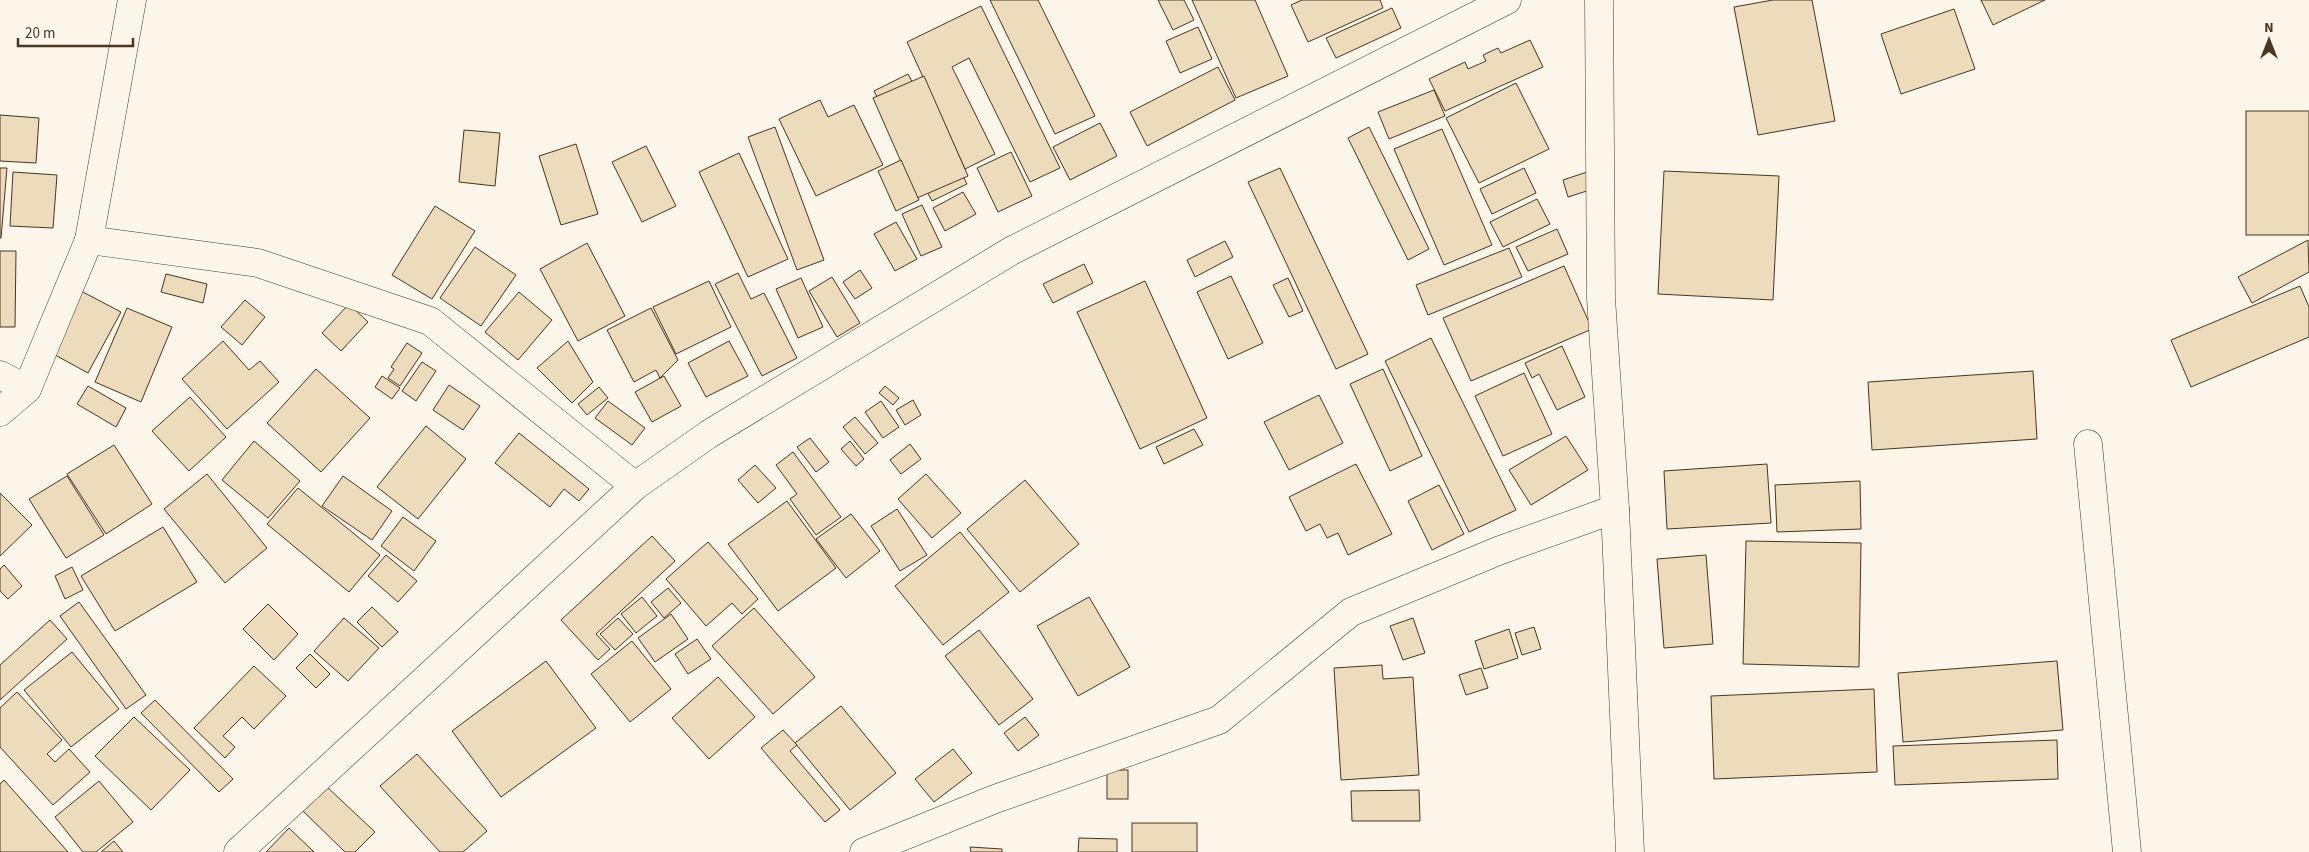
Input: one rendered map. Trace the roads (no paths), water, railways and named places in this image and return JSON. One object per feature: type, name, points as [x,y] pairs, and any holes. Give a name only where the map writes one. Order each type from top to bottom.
[{"type":"street","points":[[0,412],[27,388],[89,240],[132,0]]},
{"type":"street","points":[[238,852],[635,486],[710,434],[1011,251],[1507,0]]},
{"type":"street","points":[[1600,0],[1601,298],[1615,509],[1630,852]]},
{"type":"street","points":[[89,240],[258,263],[430,321],[635,486]]},
{"type":"street","points":[[0,375],[27,388]]},
{"type":"street","points":[[2088,444],[2127,852]]},
{"type":"street","points":[[864,852],[995,799],[1219,720],[1351,612],[1498,551],[1615,509]]}]
